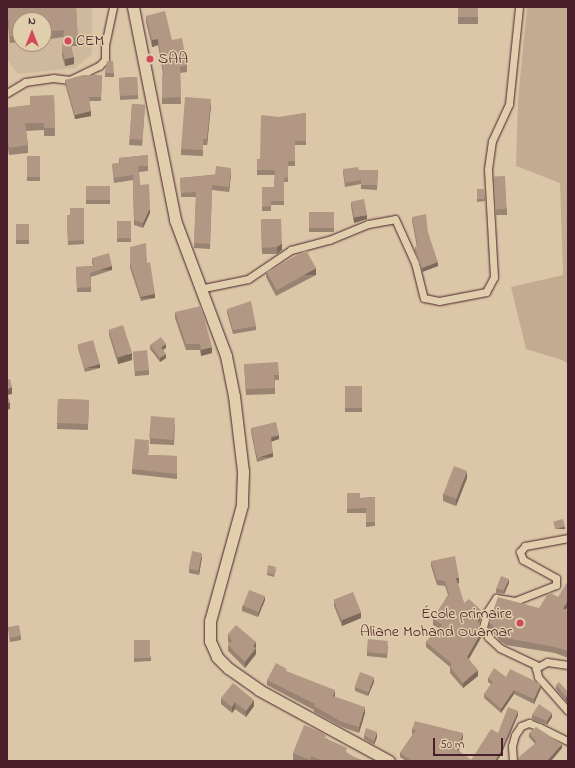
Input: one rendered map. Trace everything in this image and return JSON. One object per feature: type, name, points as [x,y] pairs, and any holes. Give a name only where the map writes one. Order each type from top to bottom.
[{"type":"main road","points":[[133,7],[175,220],[199,289],[226,356],[234,396],[243,472],[242,505],[210,621],[210,641],[217,657],[228,668],[260,690],[389,761]]},
{"type":"street","points":[[7,93],[25,82],[53,78],[70,80],[99,66],[105,60],[105,45],[113,7]]},
{"type":"street","points":[[199,289],[248,279],[291,250],[329,240],[368,224],[395,218],[415,263],[424,298],[439,301],[486,292],[494,277],[488,169],[491,148],[509,104],[518,7]]},
{"type":"street","points":[[568,538],[525,546],[520,552],[523,560],[556,578],[556,585],[515,601],[496,598],[487,612],[484,626],[488,637],[500,648],[538,666],[547,662],[568,665]]},
{"type":"street","points":[[538,666],[538,677],[568,711]]},
{"type":"street","points":[[513,761],[512,746],[514,735],[525,725],[539,727],[568,741]]},
{"type":"shaded area","name":"CEM","points":[[7,7],[92,7],[92,54],[75,68],[18,74],[7,60]]},
{"type":"shaded area","points":[[527,7],[568,7],[568,364],[562,360],[526,349],[511,287],[563,275],[560,183],[516,166],[518,100]]},
{"type":"building","points":[[76,7],[78,38],[69,38],[74,57],[65,59],[62,49],[64,30],[52,31],[52,12],[12,12],[12,36],[10,36],[7,8]]},
{"type":"building","points":[[458,7],[478,7],[478,17],[458,17]]},
{"type":"building","points":[[165,11],[172,40],[182,38],[187,65],[180,67],[181,97],[162,98],[162,74],[164,74],[158,39],[152,40],[146,16]]},
{"type":"building","points":[[107,61],[113,61],[114,73],[105,73]]},
{"type":"building","points":[[83,75],[102,75],[101,97],[89,97],[91,111],[75,115],[65,80]]},
{"type":"building","points":[[137,77],[138,95],[120,96],[119,78]]},
{"type":"building","points":[[54,95],[55,128],[44,128],[44,123],[25,123],[28,145],[9,148],[7,142],[7,108],[30,105],[30,96]]},
{"type":"building","points":[[185,97],[211,99],[207,139],[203,139],[203,150],[181,149]]},
{"type":"building","points":[[132,104],[145,105],[143,140],[130,139]]},
{"type":"building","points":[[306,113],[306,141],[295,141],[295,161],[288,161],[288,178],[284,177],[284,201],[271,201],[271,206],[262,207],[262,187],[274,187],[275,170],[257,170],[257,159],[260,159],[261,115],[280,117]]},
{"type":"building","points":[[148,155],[148,166],[138,166],[140,185],[149,184],[150,208],[143,223],[134,220],[133,175],[114,178],[112,164],[120,163],[119,158]]},
{"type":"building","points":[[27,156],[40,156],[40,177],[27,177]]},
{"type":"building","points":[[216,166],[231,168],[229,187],[212,185],[210,244],[194,243],[196,192],[181,193],[180,178],[215,175]]},
{"type":"building","points":[[358,167],[359,170],[378,170],[377,185],[361,185],[361,180],[345,183],[343,169]]},
{"type":"building","points":[[505,176],[507,209],[496,210],[494,177]]},
{"type":"building","points":[[86,186],[110,186],[110,200],[86,200]]},
{"type":"building","points":[[477,189],[484,189],[484,199],[477,199]]},
{"type":"building","points":[[364,199],[367,215],[354,217],[351,201]]},
{"type":"building","points":[[70,208],[84,208],[84,240],[68,241],[67,215],[70,215]]},
{"type":"building","points":[[309,212],[334,212],[334,228],[309,228]]},
{"type":"building","points":[[426,214],[428,233],[438,262],[422,268],[415,247],[418,246],[412,217]]},
{"type":"building","points":[[261,219],[281,219],[282,243],[277,247],[262,248]]},
{"type":"building","points":[[117,221],[131,221],[131,238],[117,238]]},
{"type":"building","points":[[16,224],[29,224],[29,240],[16,240]]},
{"type":"building","points":[[146,243],[147,263],[150,262],[155,294],[141,297],[130,263],[130,247]]},
{"type":"building","points":[[306,250],[316,268],[277,290],[267,272]]},
{"type":"building","points":[[109,253],[112,266],[90,273],[91,287],[77,288],[76,267],[94,266],[92,258]]},
{"type":"building","points":[[251,301],[256,326],[233,330],[227,309]]},
{"type":"building","points":[[201,306],[212,347],[201,350],[200,344],[186,344],[175,312]]},
{"type":"building","points":[[123,325],[132,353],[118,357],[109,330]]},
{"type":"building","points":[[161,337],[166,344],[161,347],[166,354],[160,358],[150,345]]},
{"type":"building","points":[[93,340],[100,364],[85,368],[78,344]]},
{"type":"building","points":[[147,350],[149,370],[135,371],[133,351]]},
{"type":"building","points":[[278,362],[279,375],[274,375],[275,388],[246,389],[244,364]]},
{"type":"building","points":[[10,379],[12,387],[7,389],[7,380]]},
{"type":"building","points":[[345,386],[362,386],[362,408],[345,408]]},
{"type":"building","points":[[7,392],[10,403],[7,403]]},
{"type":"building","points":[[58,399],[89,400],[88,424],[57,423]]},
{"type":"building","points":[[151,416],[175,418],[173,440],[149,438]]},
{"type":"building","points":[[276,422],[279,435],[271,437],[273,453],[257,458],[251,428]]},
{"type":"building","points":[[135,439],[149,440],[148,455],[177,456],[177,474],[132,469]]},
{"type":"building","points":[[454,466],[467,471],[456,499],[443,494]]},
{"type":"building","points":[[347,493],[360,493],[360,498],[375,497],[375,522],[366,522],[366,508],[347,509]]},
{"type":"building","points":[[563,519],[565,527],[555,529],[553,521]]},
{"type":"building","points":[[192,551],[202,553],[198,571],[189,569]]},
{"type":"building","points":[[455,556],[459,578],[456,578],[464,603],[469,599],[481,610],[478,621],[482,631],[467,657],[478,670],[463,683],[450,667],[452,665],[450,662],[426,642],[442,625],[433,619],[449,594],[445,581],[437,580],[431,561]]},
{"type":"building","points":[[268,565],[276,567],[274,575],[267,573]]},
{"type":"building","points":[[501,576],[509,579],[504,590],[496,589]]},
{"type":"building","points":[[568,581],[568,600],[563,608],[568,612],[568,651],[555,647],[506,638],[489,622],[498,597],[539,608],[549,592],[558,597]]},
{"type":"building","points":[[249,590],[265,596],[259,612],[243,606]]},
{"type":"building","points":[[353,592],[361,612],[342,620],[334,600]]},
{"type":"building","points":[[19,625],[21,636],[10,638],[8,627]]},
{"type":"building","points":[[236,625],[256,642],[253,646],[256,648],[245,662],[228,645],[232,641],[228,634]]},
{"type":"building","points":[[368,639],[388,641],[387,654],[367,652]]},
{"type":"building","points":[[134,640],[150,640],[150,658],[134,658]]},
{"type":"building","points":[[276,663],[287,669],[286,671],[335,690],[333,696],[365,707],[359,727],[342,722],[314,706],[315,704],[267,680]]},
{"type":"building","points":[[494,668],[506,677],[510,669],[541,684],[534,699],[514,690],[501,709],[484,694],[493,682],[488,678]]},
{"type":"building","points":[[360,672],[374,677],[369,692],[355,687]]},
{"type":"building","points":[[559,682],[568,692],[568,696],[566,697],[556,685]]},
{"type":"building","points":[[233,683],[254,700],[246,711],[235,702],[232,707],[221,698]]},
{"type":"building","points":[[539,704],[552,713],[547,721],[532,715]]},
{"type":"building","points":[[508,707],[518,711],[501,751],[495,761],[412,761],[400,753],[416,730],[412,729],[415,721],[463,733],[457,750],[471,760],[491,729],[498,733]]},
{"type":"building","points":[[304,725],[326,734],[325,738],[347,748],[346,752],[364,761],[323,761],[311,756],[310,760],[293,753]]},
{"type":"building","points":[[536,727],[562,744],[547,761],[520,761],[518,758],[537,742],[529,733]]},
{"type":"building","points":[[366,728],[377,732],[374,741],[364,735]]},
{"type":"place","name":"CEM","points":[[68,41]]},
{"type":"place","name":"SAA","points":[[150,59]]},
{"type":"place","name":"École primaire Aliane Mohand Ouamar","points":[[520,623]]}]
